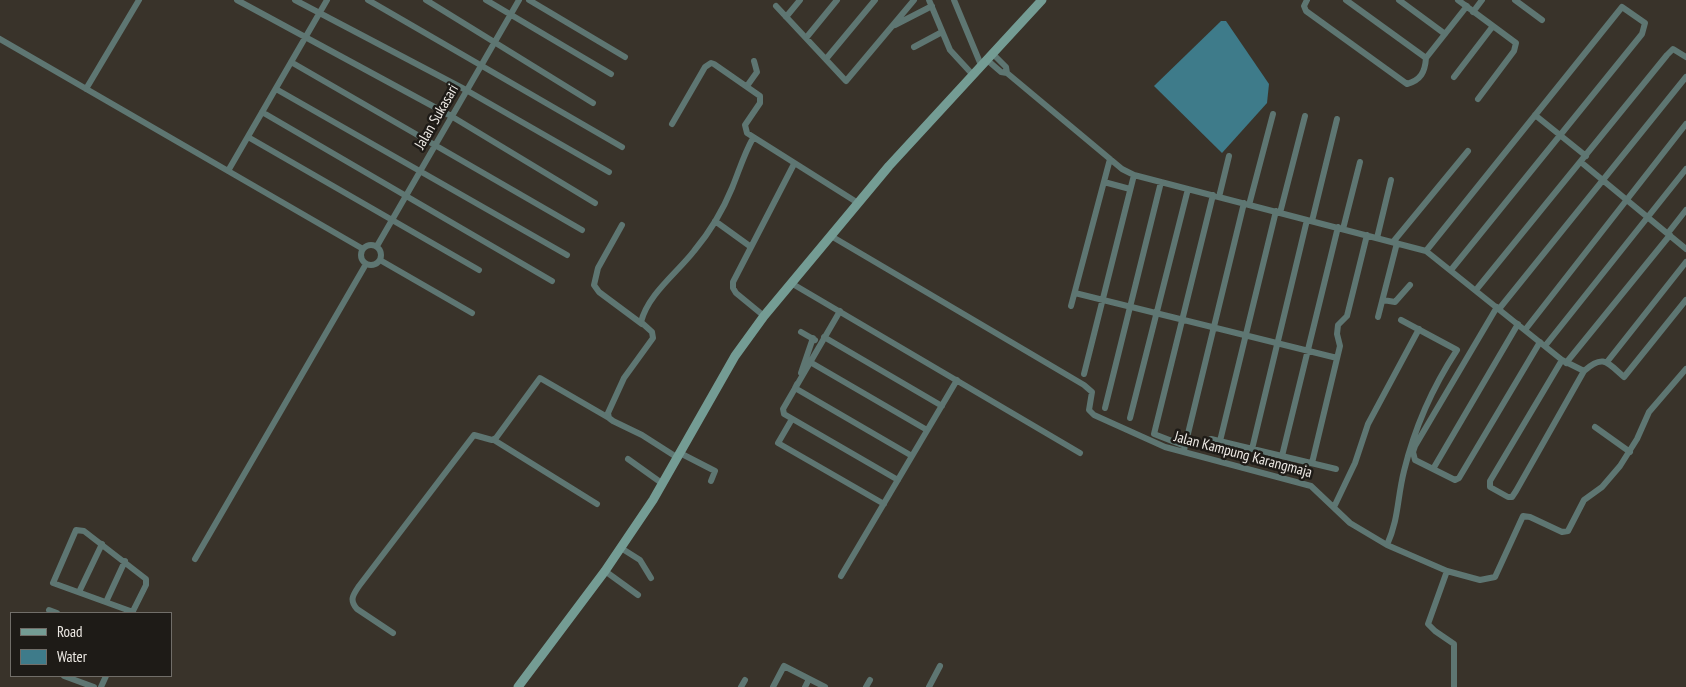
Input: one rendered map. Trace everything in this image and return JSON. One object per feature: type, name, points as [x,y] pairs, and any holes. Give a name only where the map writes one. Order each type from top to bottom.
[{"type":"street","points":[[86,89],[139,0]]},
{"type":"street","points":[[237,0],[305,39],[451,116],[595,203]]},
{"type":"street","points":[[295,0],[466,90],[609,172]]},
{"type":"street","points":[[228,171],[327,0]]},
{"type":"street","points":[[368,0],[622,148]]},
{"type":"street","points":[[426,0],[593,103]]},
{"type":"street","points":[[486,0],[611,74]]},
{"type":"street","name":"Jalan Sukasari","points":[[378,246],[519,0]]},
{"type":"street","points":[[529,0],[625,57]]},
{"type":"street","points":[[786,17],[800,0]]},
{"type":"street","points":[[806,38],[837,0]]},
{"type":"street","points":[[826,60],[875,0]]},
{"type":"street","points":[[776,6],[846,81],[914,0]]},
{"type":"street","points":[[954,0],[987,59],[1001,72],[1007,73],[1110,159],[1134,175],[1426,251],[1564,362],[1584,372]]},
{"type":"street","points":[[518,687],[621,548],[663,484],[735,356],[764,316],[858,203],[1042,0]]},
{"type":"street","points":[[1308,0],[1304,6],[1306,11],[1406,84],[1421,76],[1424,72],[1426,58],[1467,6]]},
{"type":"street","points":[[1346,0],[1426,58]]},
{"type":"street","points":[[1399,0],[1445,34]]},
{"type":"street","points":[[1458,0],[1516,42],[1516,46],[1478,99]]},
{"type":"street","points":[[1474,12],[1482,0]]},
{"type":"street","points":[[1515,0],[1542,20]]},
{"type":"street","points":[[892,26],[930,3],[950,50],[973,75]]},
{"type":"street","points":[[1426,251],[1622,7],[1626,8],[1645,23],[1645,28],[1451,270]]},
{"type":"street","points":[[1454,78],[1493,26]]},
{"type":"street","points":[[914,47],[942,32]]},
{"type":"street","points":[[0,39],[363,249]]},
{"type":"street","points":[[1476,290],[1582,163],[1667,55],[1673,49],[1686,57]]},
{"type":"street","points":[[747,86],[757,72],[754,61]]},
{"type":"street","points":[[291,62],[582,230]]},
{"type":"street","points":[[672,124],[705,67],[710,63],[747,86],[761,98],[745,127],[747,133],[858,203]]},
{"type":"street","points":[[1686,77],[1604,181],[1498,308],[1412,452],[1415,460],[1455,480],[1459,478],[1543,344],[1686,169]]},
{"type":"street","points":[[276,89],[567,255]]},
{"type":"street","points":[[262,112],[552,281]]},
{"type":"street","points":[[1229,156],[1182,320],[1154,434],[1184,449],[1214,328],[1273,114]]},
{"type":"street","points":[[1535,115],[1586,156]]},
{"type":"street","points":[[1220,441],[1245,335],[1305,116]]},
{"type":"street","points":[[1252,449],[1276,343],[1337,119]]},
{"type":"street","points":[[1525,330],[1686,124]]},
{"type":"street","points":[[248,137],[479,270]]},
{"type":"street","points":[[642,324],[642,318],[652,301],[695,251],[715,221],[731,190],[743,156],[753,138]]},
{"type":"street","points":[[1378,317],[1395,242],[1468,151]]},
{"type":"street","points":[[1072,306],[1110,159]]},
{"type":"street","points":[[1282,456],[1306,350],[1360,162]]},
{"type":"street","points":[[1582,163],[1686,248]]},
{"type":"street","points":[[764,316],[733,288],[735,276],[752,247],[794,164]]},
{"type":"street","points":[[1084,374],[1134,175]]},
{"type":"street","points":[[1377,238],[1391,180]]},
{"type":"street","points":[[1104,182],[1130,189]]},
{"type":"street","points":[[1105,408],[1161,182]]},
{"type":"street","points":[[1130,418],[1188,190]]},
{"type":"street","points":[[1686,210],[1669,234],[1564,362],[1490,481],[1490,487],[1508,497],[1512,496],[1584,372],[1594,362],[1607,362],[1624,377],[1686,300]]},
{"type":"street","points":[[715,221],[752,247]]},
{"type":"street","points":[[609,418],[610,408],[618,388],[637,357],[653,338],[652,332],[599,292],[594,285],[598,268],[622,225]]},
{"type":"street","points":[[1312,463],[1340,346],[1337,334],[1338,325],[1347,316],[1367,235]]},
{"type":"street","name":"Jalan Kampung Karangmaja","points":[[831,236],[1084,385],[1092,392],[1089,410],[1094,415],[1165,447],[1184,449],[1311,486],[1350,523],[1387,545],[1447,572],[1480,580],[1495,577],[1523,516],[1530,517],[1562,532],[1567,532],[1584,500],[1602,487],[1630,452],[1649,412],[1686,369]]},
{"type":"street","points":[[368,245],[378,246],[382,254],[380,260],[372,265],[366,264],[362,258],[363,249],[368,245]]},
{"type":"street","points":[[380,260],[472,313]]},
{"type":"street","points":[[1607,362],[1686,262]]},
{"type":"street","points":[[195,559],[366,264]]},
{"type":"street","points":[[791,283],[1080,453]]},
{"type":"street","points":[[1383,300],[1396,302],[1410,285]]},
{"type":"street","points":[[1075,293],[1336,358]]},
{"type":"street","points":[[840,311],[783,409],[784,414],[898,480]]},
{"type":"street","points":[[1387,545],[1397,520],[1403,472],[1423,408],[1457,350],[1400,320]]},
{"type":"street","points":[[1433,469],[1518,324]]},
{"type":"street","points":[[1334,508],[1355,463],[1368,424],[1418,329]]},
{"type":"street","points":[[801,332],[813,338],[823,340],[942,406]]},
{"type":"street","points":[[796,388],[813,338]]},
{"type":"street","points":[[810,362],[927,430]]},
{"type":"street","points":[[494,440],[540,378],[679,456],[715,471],[711,481]]},
{"type":"street","points":[[841,576],[956,380]]},
{"type":"street","points":[[796,388],[912,456]]},
{"type":"street","points":[[792,419],[778,443],[884,504]]},
{"type":"street","points":[[1595,427],[1630,452]]},
{"type":"street","points":[[393,633],[357,609],[352,602],[353,596],[474,435],[494,440],[597,504]]},
{"type":"street","points":[[1211,439],[1336,469]]},
{"type":"street","points":[[628,459],[663,484]]},
{"type":"street","points":[[131,612],[53,581],[76,530],[81,529],[125,561],[147,580],[133,612]]},
{"type":"street","points":[[79,592],[102,544]]},
{"type":"street","points":[[621,548],[640,560],[651,578]]},
{"type":"street","points":[[106,602],[125,561]]},
{"type":"street","points":[[605,571],[638,595]]},
{"type":"street","points":[[1447,572],[1428,624],[1434,632],[1454,644],[1454,687]]},
{"type":"street","points":[[49,610],[54,612]]},
{"type":"street","points":[[773,687],[784,666],[825,687]]},
{"type":"street","points":[[929,687],[940,666]]},
{"type":"street","points":[[67,677],[94,687]]},
{"type":"street","points":[[805,687],[809,679]]},
{"type":"street","points":[[741,687],[745,680]]},
{"type":"street","points":[[866,687],[870,680]]},
{"type":"water","points":[[1221,21],[1226,21],[1269,84],[1267,103],[1222,153],[1154,86]]}]
